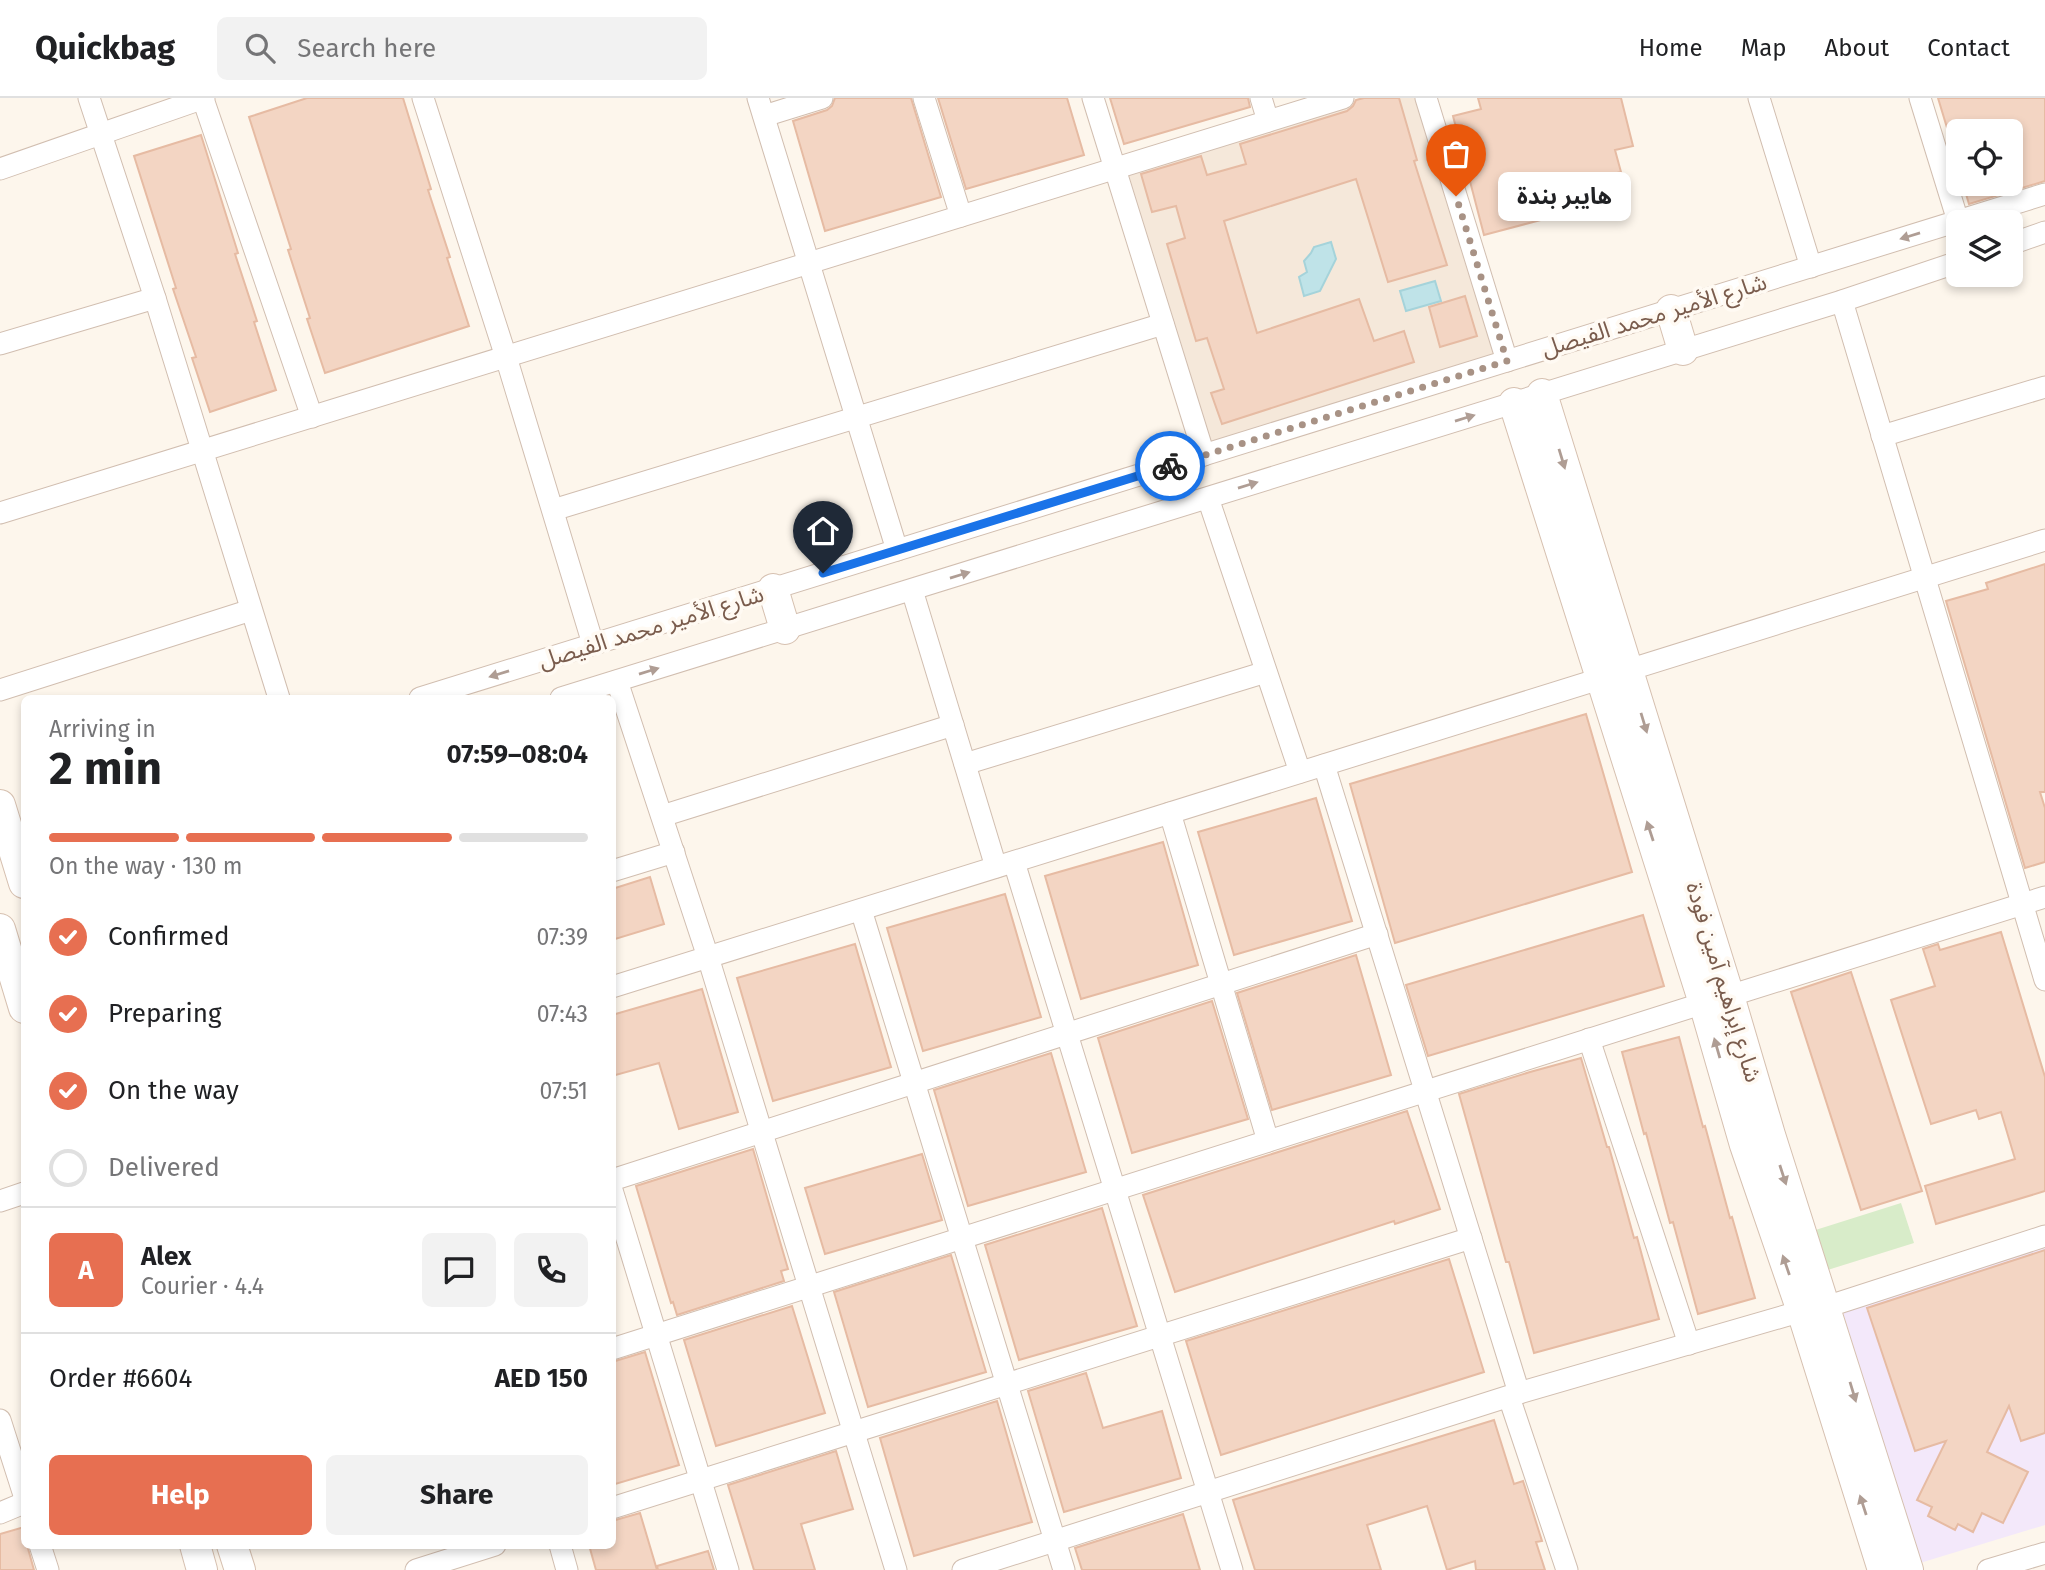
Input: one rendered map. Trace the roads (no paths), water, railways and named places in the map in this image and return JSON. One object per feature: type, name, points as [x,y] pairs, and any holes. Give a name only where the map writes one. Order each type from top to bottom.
[{"type":"street","points":[[89,98],[155,298],[278,695]]},
{"type":"street","points":[[0,169],[204,98],[312,417]]},
{"type":"street","points":[[423,98],[506,357],[593,644]]},
{"type":"street","points":[[822,98],[761,107],[897,550]]},
{"type":"street","points":[[924,98],[961,216]]},
{"type":"street","points":[[1093,98],[1204,455]]},
{"type":"street","points":[[1261,98],[1268,121]]},
{"type":"street","points":[[0,513],[1343,98]]},
{"type":"street","points":[[1426,98],[1507,361]]},
{"type":"street","points":[[1759,98],[1811,267]]},
{"type":"street","points":[[1920,98],[1955,210]]},
{"type":"street","name":"شارع الأمير محمد الفيصل","points":[[1993,210],[2045,194]]},
{"type":"street","name":"شارع الأمير محمد الفيصل","points":[[430,695],[1946,225]]},
{"type":"street","points":[[2023,240],[2045,232]]},
{"type":"street","name":"شارع الأمير محمد الفيصل","points":[[571,695],[1842,301],[1946,265]]},
{"type":"street","points":[[0,344],[155,298]]},
{"type":"street","points":[[1842,301],[2045,980]]},
{"type":"street","points":[[1671,310],[1683,350]]},
{"type":"street","points":[[553,510],[1163,324]]},
{"type":"street","points":[[1882,436],[2045,387]]},
{"type":"street","name":"شارع إبراهيم آمين فودة","points":[[1528,399],[1717,999],[1758,1140],[1814,1309],[1908,1570]]},
{"type":"street","points":[[1208,498],[1300,772]]},
{"type":"street","points":[[616,986],[2045,540]]},
{"type":"street","points":[[773,589],[785,629]]},
{"type":"street","points":[[912,590],[965,764],[1067,1034],[1232,1570]]},
{"type":"street","points":[[0,690],[251,610]]},
{"type":"street","points":[[965,764],[1266,672]]},
{"type":"street","points":[[617,681],[708,957],[896,1570]]},
{"type":"street","points":[[662,816],[953,725]]},
{"type":"street","points":[[1324,765],[1471,1238],[1566,1570]]},
{"type":"street","points":[[1170,813],[1268,1141]]},
{"type":"street","points":[[10,818],[21,864]]},
{"type":"street","points":[[616,870],[674,852]]},
{"type":"street","points":[[616,1348],[1589,1039],[2045,898]]},
{"type":"street","points":[[861,910],[1064,1570]]},
{"type":"street","points":[[0,929],[21,998]]},
{"type":"street","points":[[616,1179],[1377,934]]},
{"type":"street","points":[[1589,1039],[1689,1344]]},
{"type":"street","points":[[0,1201],[21,1194]]},
{"type":"street","points":[[616,1204],[728,1570]]},
{"type":"street","points":[[963,1570],[1514,1395],[1814,1309],[2045,1236]]},
{"type":"street","points":[[616,1507],[1471,1238]]},
{"type":"street","name":"شارع إبراهيم آمين فودة","points":[[1814,1309],[1883,1570]]},
{"type":"street","points":[[0,1420],[21,1486]]},
{"type":"street","points":[[0,1513],[21,1504]]},
{"type":"street","points":[[41,1549],[48,1570]]},
{"type":"street","points":[[196,1549],[202,1570]]},
{"type":"street","points":[[233,1549],[240,1570]]},
{"type":"street","points":[[416,1570],[482,1549]]},
{"type":"street","points":[[561,1549],[567,1570]]},
{"type":"street","points":[[1988,1570],[2045,1553]]},
{"type":"water","points":[[1331,242],[1336,259],[1320,291],[1304,296],[1299,277],[1307,272],[1304,261],[1314,247]]},
{"type":"water","points":[[1435,281],[1441,301],[1406,311],[1400,291]]},
{"type":"place","name":"هايبر بندة","points":[[1456,196]]}]
